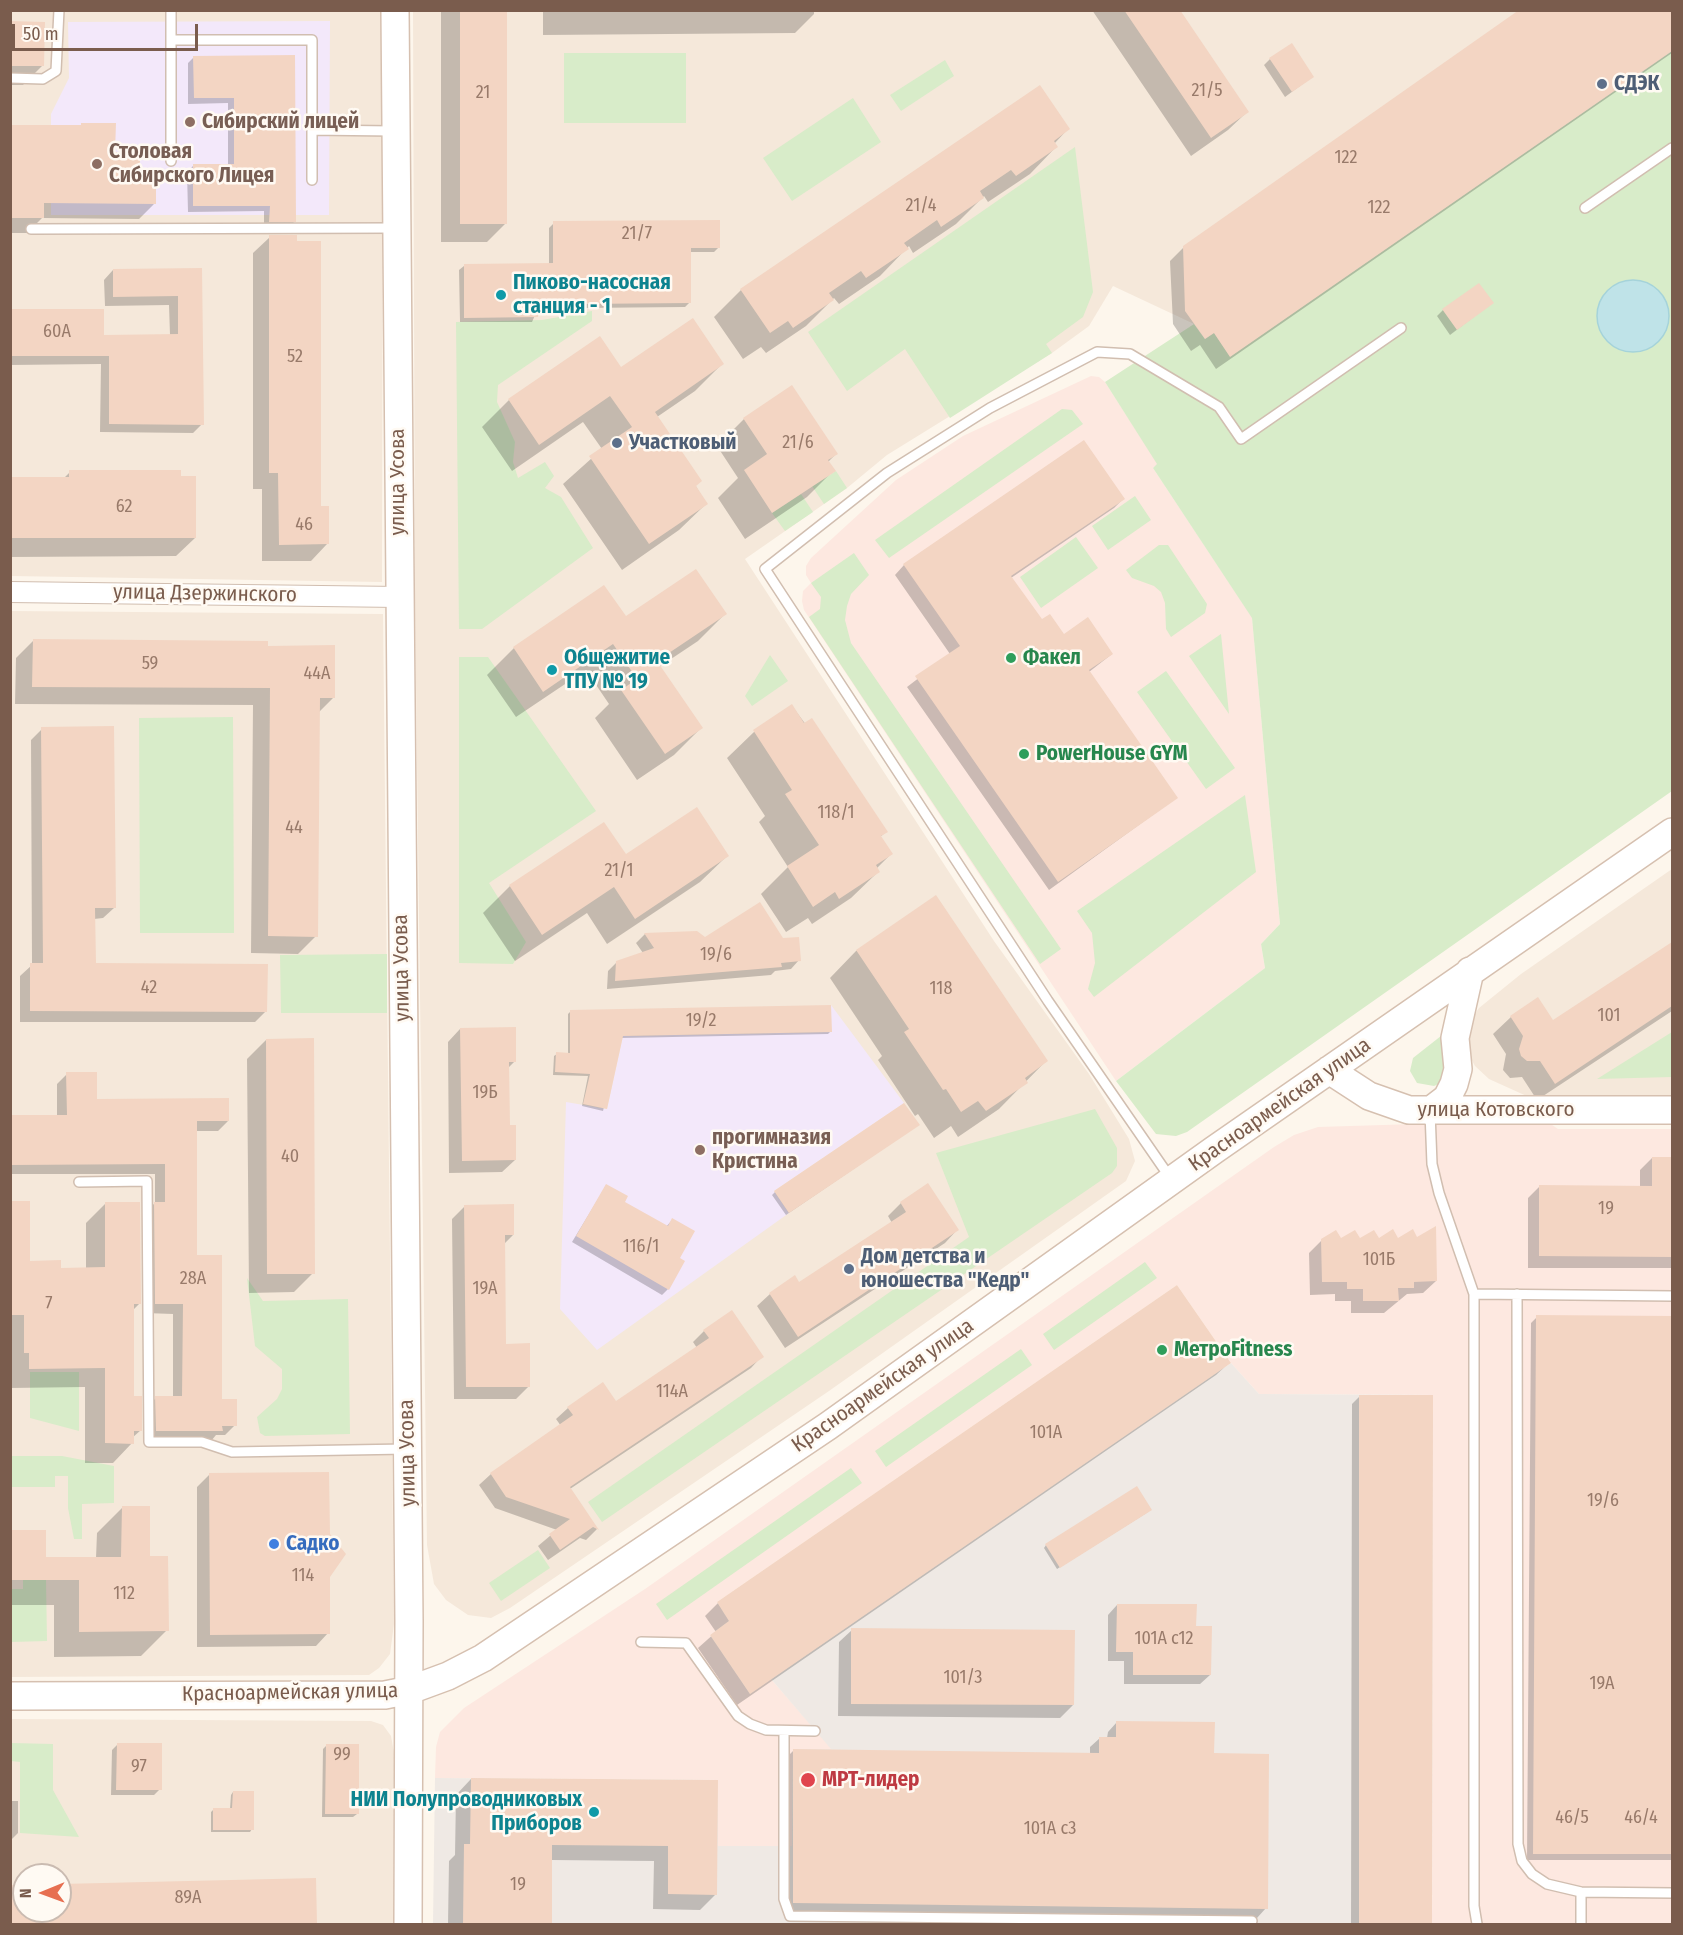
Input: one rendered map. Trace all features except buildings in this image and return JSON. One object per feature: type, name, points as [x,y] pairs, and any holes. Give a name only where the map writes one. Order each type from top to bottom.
[{"type":"main road","name":"улица Усова","points":[[395,10],[410,1690],[408,1924]]},
{"type":"main road","name":"Красноармейская улица","points":[[10,1696],[363,1696],[410,1690],[448,1676],[483,1658],[539,1623],[828,1426],[1172,1180],[1672,832]]},
{"type":"main road","points":[[1430,1111],[1447,1098],[1454,1084],[1458,1069],[1455,1038],[1470,971]]},
{"type":"main road","name":"улица Котовского","points":[[1329,1070],[1369,1096],[1388,1104],[1430,1111],[1672,1110]]},
{"type":"street","name":"улица Дзержинского","points":[[10,592],[399,597]]},
{"type":"lane","points":[[10,78],[43,79],[56,71],[59,10]]},
{"type":"lane","points":[[171,10],[171,160]]},
{"type":"lane","points":[[171,40],[312,40],[312,180]]},
{"type":"lane","points":[[312,130],[396,131]]},
{"type":"lane","points":[[1585,208],[1672,148]]},
{"type":"lane","points":[[32,229],[396,228]]},
{"type":"lane","points":[[1172,1180],[1048,1001],[765,569],[887,473],[990,408],[1097,352],[1130,354],[1219,407],[1241,439],[1401,328]]},
{"type":"lane","points":[[1430,1111],[1432,1164],[1474,1294],[1474,1906],[1477,1924]]},
{"type":"lane","points":[[79,1182],[147,1181],[149,1442],[202,1442],[232,1452],[408,1449]]},
{"type":"lane","points":[[1474,1294],[1672,1296]]},
{"type":"lane","points":[[1517,1294],[1518,1844],[1522,1861],[1532,1874],[1547,1884],[1581,1892],[1672,1893]]},
{"type":"lane","points":[[641,1642],[686,1643],[738,1716],[750,1724],[766,1730],[816,1731]]},
{"type":"lane","points":[[784,1731],[784,1899],[790,1916],[1252,1921]]},
{"type":"lane","points":[[1581,1892],[1581,1924]]},
{"type":"shaded area","points":[[11,11],[383,11],[382,582],[11,576]]},
{"type":"shaded area","points":[[413,11],[1672,11],[1672,51],[1230,357],[1205,339],[1194,324],[1113,286],[1089,326],[1052,353],[887,455],[847,488],[745,559],[994,941],[1089,1074],[1129,1139],[1135,1161],[1126,1181],[829,1391],[510,1608],[491,1618],[468,1615],[446,1600],[434,1584],[427,1545],[415,602]]},
{"type":"shaded area","name":"Сибирский лицей","points":[[330,21],[329,215],[51,215],[51,114],[69,78],[68,22]]},
{"type":"shaded area","points":[[1091,376],[1099,377],[1105,382],[1158,464],[1153,468],[1252,617],[1280,924],[1261,944],[1265,968],[1116,1081],[804,610],[802,601],[803,591],[811,583],[806,575],[806,566],[811,558],[896,480],[963,436]]},
{"type":"shaded area","points":[[11,611],[383,614],[394,1624],[390,1654],[379,1668],[369,1675],[11,1677]]},
{"type":"shaded area","points":[[1672,869],[1672,1099],[1531,1098],[1489,1079],[1475,1066],[1468,1053],[1466,1037],[1469,1023],[1479,1008],[1521,974]]},
{"type":"shaded area","name":"прогимназия Кристина","points":[[831,1005],[904,1103],[774,1191],[789,1213],[597,1350],[560,1309],[566,1102],[607,1109],[623,1036],[831,1032]]},
{"type":"shaded area","points":[[1545,1120],[1558,1129],[1672,1129],[1672,1924],[1432,1924],[1433,1395],[1259,1394],[1231,1363],[1177,1285],[717,1602],[729,1621],[710,1635],[750,1694],[771,1679],[832,1749],[793,1749],[792,1846],[718,1846],[718,1780],[435,1778],[436,1747],[440,1732],[464,1708],[645,1589],[1294,1135],[1318,1127]]},
{"type":"shaded area","points":[[1231,1363],[1259,1394],[1433,1395],[1432,1924],[433,1924],[435,1778],[718,1780],[718,1846],[792,1846],[793,1749],[831,1749],[771,1679]]},
{"type":"shaded area","points":[[11,1719],[371,1721],[383,1725],[391,1736],[394,1753],[393,1924],[11,1924]]},
{"type":"green space","points":[[1672,51],[1672,791],[1187,1132],[1176,1136],[1156,1134],[1116,1081],[1265,968],[1261,944],[1280,924],[1252,618],[1153,468],[1157,464],[1105,382],[1194,324],[1205,339],[1214,333],[1230,356]]},
{"type":"green space","points":[[564,53],[686,53],[686,123],[564,123]]},
{"type":"green space","points":[[945,60],[954,76],[901,111],[890,95]]},
{"type":"green space","points":[[853,98],[881,142],[792,201],[763,158]]},
{"type":"green space","points":[[1075,147],[1093,292],[1083,317],[1046,344],[1052,353],[950,418],[905,349],[847,391],[808,332]]},
{"type":"green space","points":[[592,311],[592,321],[498,385],[497,402],[515,442],[513,462],[518,478],[545,462],[554,476],[545,488],[561,497],[593,548],[482,629],[459,629],[456,322],[542,320]]},
{"type":"green space","points":[[1062,409],[1072,410],[1083,424],[889,558],[875,540]]},
{"type":"green space","points":[[836,471],[847,488],[824,504],[812,486]]},
{"type":"green space","points":[[801,494],[813,512],[785,531],[772,513]]},
{"type":"green space","points":[[1135,496],[1151,520],[1108,550],[1092,526]]},
{"type":"green space","points":[[1076,537],[1098,568],[1041,608],[1020,577]]},
{"type":"green space","points":[[1159,545],[1168,545],[1207,604],[1205,613],[1171,637],[1166,629],[1165,603],[1161,592],[1154,586],[1132,578],[1126,570]]},
{"type":"green space","points":[[854,553],[869,575],[851,594],[847,606],[845,620],[851,643],[1061,949],[1040,964],[809,617],[820,609],[821,597],[811,583]]},
{"type":"green space","points":[[1221,634],[1229,714],[1189,656]]},
{"type":"green space","points":[[770,655],[788,681],[752,706],[745,696]]},
{"type":"green space","points":[[459,657],[488,657],[596,811],[489,883],[526,942],[513,964],[459,963]]},
{"type":"green space","points":[[1166,671],[1235,768],[1206,789],[1137,692]]},
{"type":"green space","points":[[233,717],[234,933],[140,933],[139,718]]},
{"type":"green space","points":[[1245,795],[1256,872],[1094,997],[1088,989],[1095,963],[1092,933],[1077,911]]},
{"type":"green space","points":[[387,954],[387,1013],[281,1013],[280,955]]},
{"type":"green space","points":[[1446,1032],[1449,1069],[1441,1083],[1434,1086],[1417,1083],[1410,1071],[1413,1058]]},
{"type":"green space","points":[[1672,1032],[1672,1077],[1597,1079]]},
{"type":"green space","points":[[1095,1109],[1117,1148],[1117,1166],[1112,1173],[602,1522],[588,1502],[969,1237],[936,1153]]},
{"type":"green space","points":[[1145,1262],[1157,1278],[1054,1350],[1043,1334]]},
{"type":"green space","points":[[247,1278],[263,1301],[348,1299],[350,1434],[265,1436],[260,1433],[257,1417],[277,1399],[282,1389],[282,1369],[255,1346]]},
{"type":"green space","points":[[1021,1349],[1032,1365],[886,1467],[875,1451]]},
{"type":"green space","points":[[30,1372],[79,1372],[79,1431],[30,1418]]},
{"type":"green space","points":[[11,1456],[62,1456],[114,1466],[114,1503],[82,1504],[82,1539],[74,1539],[68,1508],[68,1476],[55,1476],[55,1487],[11,1487]]},
{"type":"green space","points":[[851,1468],[862,1483],[667,1620],[656,1604]]},
{"type":"green space","points":[[538,1550],[550,1568],[501,1601],[489,1583]]},
{"type":"green space","points":[[23,1580],[46,1580],[47,1641],[11,1642],[10,1589],[23,1589]]},
{"type":"green space","points":[[11,1743],[53,1744],[53,1790],[79,1837],[20,1833],[20,1762],[11,1761]]},
{"type":"water","points":[[1633,280],[1653,286],[1663,296],[1669,316],[1663,336],[1653,346],[1633,352],[1613,346],[1603,336],[1597,316],[1603,296],[1613,286]]},
{"type":"place","name":"СДЭК","points":[[1602,84]]},
{"type":"place","name":"Сибирский лицей","points":[[190,122]]},
{"type":"place","name":"Столовая Сибирского Лицея","points":[[97,164]]},
{"type":"place","name":"Пиково-насосная станция - 1","points":[[501,295]]},
{"type":"place","name":"Участковый","points":[[617,443]]},
{"type":"place","name":"Факел","points":[[1011,658]]},
{"type":"place","name":"Общежитие ТПУ № 19","points":[[552,670]]},
{"type":"place","name":"PowerHouse GYM","points":[[1024,754]]},
{"type":"place","name":"прогимназия Кристина","points":[[700,1150]]},
{"type":"place","name":"Дом детства и юношества \"Кедр\"","points":[[849,1269]]},
{"type":"place","name":"МетроFitness","points":[[1162,1350]]},
{"type":"place","name":"Садко","points":[[274,1544]]},
{"type":"place","name":"МРТ-лидер","points":[[808,1780]]},
{"type":"place","name":"НИИ Полупроводниковых Приборов","points":[[594,1812]]}]
